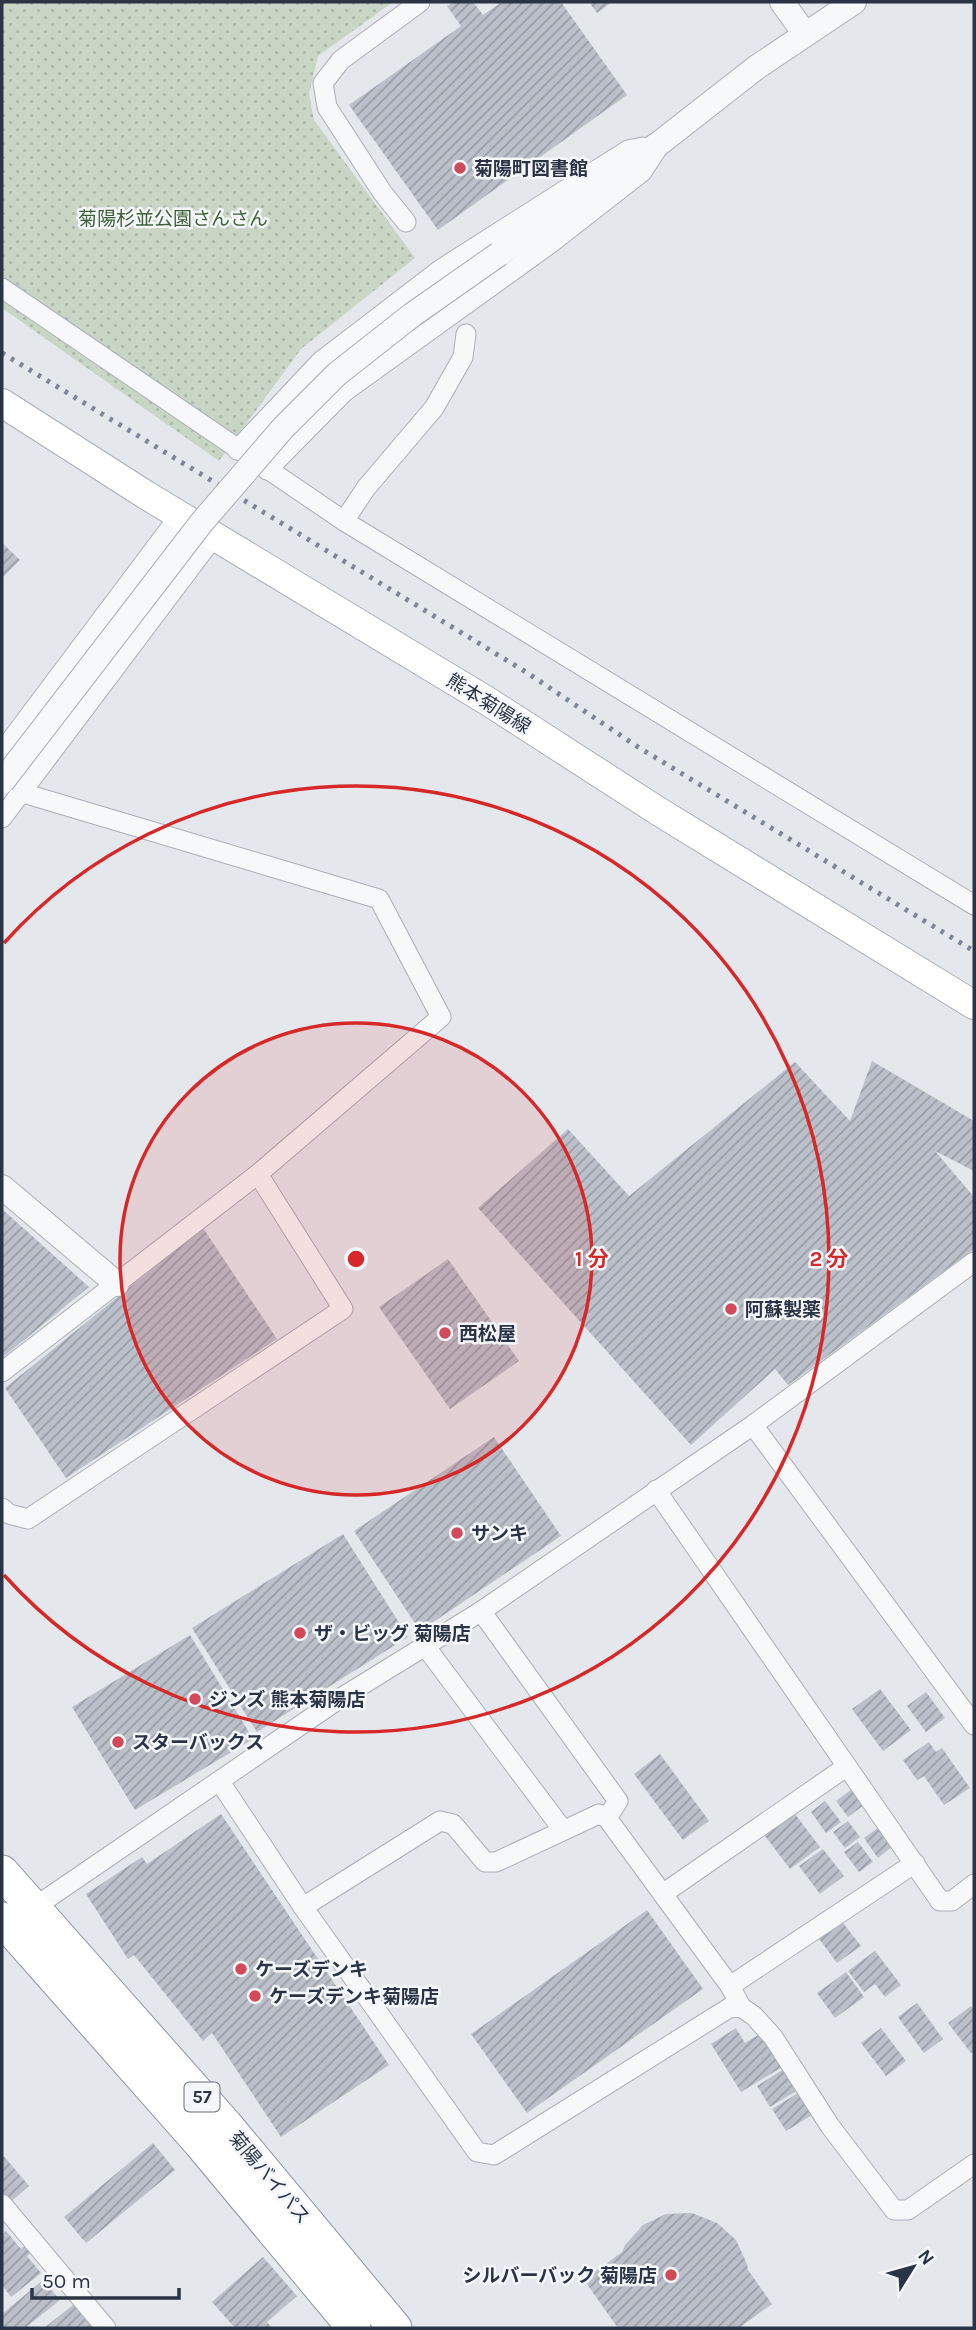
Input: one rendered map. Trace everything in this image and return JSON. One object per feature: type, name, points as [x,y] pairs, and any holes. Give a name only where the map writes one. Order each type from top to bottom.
[{"type":"highway","name":"菊陽バイパス","points":[[2,1872],[11,1920],[354,2328]]},
{"type":"highway","name":"菊陽バイパス","points":[[11,1920],[226,2125],[395,2328]]},
{"type":"main road","name":"熊本菊陽線","points":[[2,403],[180,515],[489,702],[670,818],[974,1005]]},
{"type":"street","points":[[405,222],[374,181],[327,107],[323,83],[341,60],[420,2]]},
{"type":"street","points":[[782,2],[805,34]]},
{"type":"street","points":[[2,818],[12,788],[202,522],[283,428],[337,374],[412,315],[661,142],[757,67],[854,2]]},
{"type":"street","points":[[237,450],[321,361],[441,269],[628,150],[661,142]]},
{"type":"street","points":[[267,470],[344,392],[551,243],[642,172],[661,142]]},
{"type":"street","points":[[2,288],[344,521],[974,905]]},
{"type":"street","points":[[344,521],[366,488],[434,408],[463,357],[466,334]]},
{"type":"street","points":[[2,752],[180,515]]},
{"type":"street","points":[[12,788],[215,535]]},
{"type":"street","points":[[2,1372],[258,1174],[441,1017],[379,899],[12,788]]},
{"type":"street","points":[[2,1508],[9,1514],[28,1519],[343,1309],[258,1174]]},
{"type":"street","points":[[2,1187],[117,1284]]},
{"type":"street","points":[[11,1920],[220,1782],[336,1701],[481,1611],[753,1425],[974,1262]]},
{"type":"street","points":[[753,1425],[974,1725]]},
{"type":"street","points":[[656,1490],[940,1901],[952,1901],[974,1884]]},
{"type":"street","points":[[481,1611],[618,1801],[607,1818]]},
{"type":"street","points":[[425,1646],[563,1830]]},
{"type":"street","points":[[664,1893],[846,1767]]},
{"type":"street","points":[[220,1782],[303,1907],[477,2152],[494,2155],[729,2008],[741,2007]]},
{"type":"street","points":[[303,1907],[440,1821],[453,1824],[485,1862],[496,1862],[599,1814],[607,1818],[664,1893],[730,1986],[741,2007],[773,2036],[831,2126],[894,2210],[908,2210],[974,2164]]},
{"type":"street","points":[[730,1986],[915,1863]]},
{"type":"street","points":[[5,2215],[106,2328]]},
{"type":"green space","name":"菊陽杉並公園さんさん","points":[[2,2],[393,2],[318,56],[309,94],[314,120],[415,258],[301,349],[219,461],[2,308]]},
{"type":"building","name":"菊陽町図書館","points":[[454,2],[473,2],[483,15],[502,2],[561,2],[627,95],[438,230],[349,105],[461,26],[447,6]]},
{"type":"building","points":[[589,2],[612,2],[597,13]]},
{"type":"building","points":[[2,543],[20,560],[2,578]]},
{"type":"building","name":"阿蘇製薬","points":[[872,1061],[974,1121],[974,1171],[935,1151],[974,1197],[974,1249],[788,1385],[775,1369],[691,1445],[478,1208],[568,1129],[629,1196],[795,1062],[850,1121]]},
{"type":"building","points":[[2,1209],[89,1287],[2,1358]]},
{"type":"building","points":[[203,1228],[277,1339],[66,1478],[5,1388]]},
{"type":"building","points":[[448,1259],[519,1361],[450,1409],[379,1307]]},
{"type":"building","name":"サンキ","points":[[494,1437],[561,1536],[420,1631],[354,1531]]},
{"type":"building","name":"ザ・ビッグ 菊陽店","points":[[343,1534],[408,1637],[257,1732],[192,1628]]},
{"type":"building","points":[[190,1635],[253,1739],[135,1810],[72,1707]]},
{"type":"building","points":[[880,1689],[911,1730],[883,1751],[852,1709]]},
{"type":"building","points":[[926,1692],[945,1718],[926,1732],[907,1706]]},
{"type":"building","points":[[929,1742],[936,1752],[942,1748],[970,1788],[944,1805],[924,1776],[917,1780],[903,1760]]},
{"type":"building","points":[[660,1754],[709,1821],[683,1840],[634,1774]]},
{"type":"building","points":[[852,1789],[864,1805],[848,1817],[836,1801]]},
{"type":"building","points":[[825,1801],[841,1822],[826,1833],[811,1812]]},
{"type":"building","name":"ケーズデンキ菊陽店","points":[[221,1814],[389,2065],[281,2137],[212,2033],[203,2041],[134,1955],[128,1959],[86,1894],[142,1857],[147,1864]]},
{"type":"building","points":[[795,1814],[820,1847],[790,1869],[765,1836]]},
{"type":"building","points":[[848,1821],[860,1837],[845,1848],[833,1832]]},
{"type":"building","points":[[879,1827],[893,1846],[878,1858],[864,1838]]},
{"type":"building","points":[[858,1842],[873,1862],[859,1872],[844,1852]]},
{"type":"building","points":[[823,1849],[844,1876],[820,1894],[799,1866]]},
{"type":"building","points":[[647,1910],[703,1989],[527,2113],[471,2034]]},
{"type":"building","points":[[840,1919],[861,1946],[837,1963],[817,1936]]},
{"type":"building","points":[[875,1951],[901,1985],[885,1997],[875,1984],[864,1992],[848,1971]]},
{"type":"building","points":[[846,1972],[864,1997],[835,2018],[817,1993]]},
{"type":"building","points":[[917,2003],[943,2039],[924,2053],[898,2017]]},
{"type":"building","points":[[971,2006],[974,2011],[974,2051],[971,2053],[948,2023]]},
{"type":"building","points":[[736,2028],[745,2043],[763,2032],[784,2066],[741,2092],[711,2044]]},
{"type":"building","points":[[881,2028],[906,2061],[886,2076],[861,2043]]},
{"type":"building","points":[[784,2069],[798,2090],[770,2107],[757,2086]]},
{"type":"building","points":[[798,2093],[812,2115],[786,2131],[772,2109]]},
{"type":"building","points":[[153,2143],[175,2170],[86,2243],[64,2217]]},
{"type":"building","points":[[2,2154],[29,2186],[7,2205],[2,2199]]},
{"type":"building","name":"シルバーバック 菊陽店","points":[[692,2213],[717,2223],[736,2240],[748,2270],[772,2304],[739,2328],[618,2328],[584,2280],[622,2252],[643,2225],[666,2214]]},
{"type":"building","points":[[6,2231],[21,2249],[28,2243],[34,2250],[27,2256],[41,2273],[11,2297],[2,2285],[2,2235]]},
{"type":"building","points":[[263,2257],[297,2296],[267,2322],[272,2328],[235,2328],[212,2302]]},
{"type":"building","points":[[43,2280],[60,2300],[25,2328],[2,2328],[2,2314]]},
{"type":"building","points":[[78,2301],[82,2305],[77,2309],[92,2328],[44,2328]]},
{"type":"railway","points":[[2,353],[526,672],[638,747],[974,951]]},
{"type":"place","name":"菊陽町図書館","points":[[460,168]]},
{"type":"place","name":"阿蘇製薬","points":[[731,1309]]},
{"type":"place","name":"西松屋","points":[[445,1333]]},
{"type":"place","name":"サンキ","points":[[457,1533]]},
{"type":"place","name":"ザ・ビッグ 菊陽店","points":[[300,1633]]},
{"type":"place","name":"ジンズ 熊本菊陽店","points":[[195,1699]]},
{"type":"place","name":"スターバックス","points":[[118,1742]]},
{"type":"place","name":"ケーズデンキ","points":[[241,1969]]},
{"type":"place","name":"ケーズデンキ菊陽店","points":[[255,1996]]},
{"type":"place","name":"シルバーバック 菊陽店","points":[[671,2275]]}]
